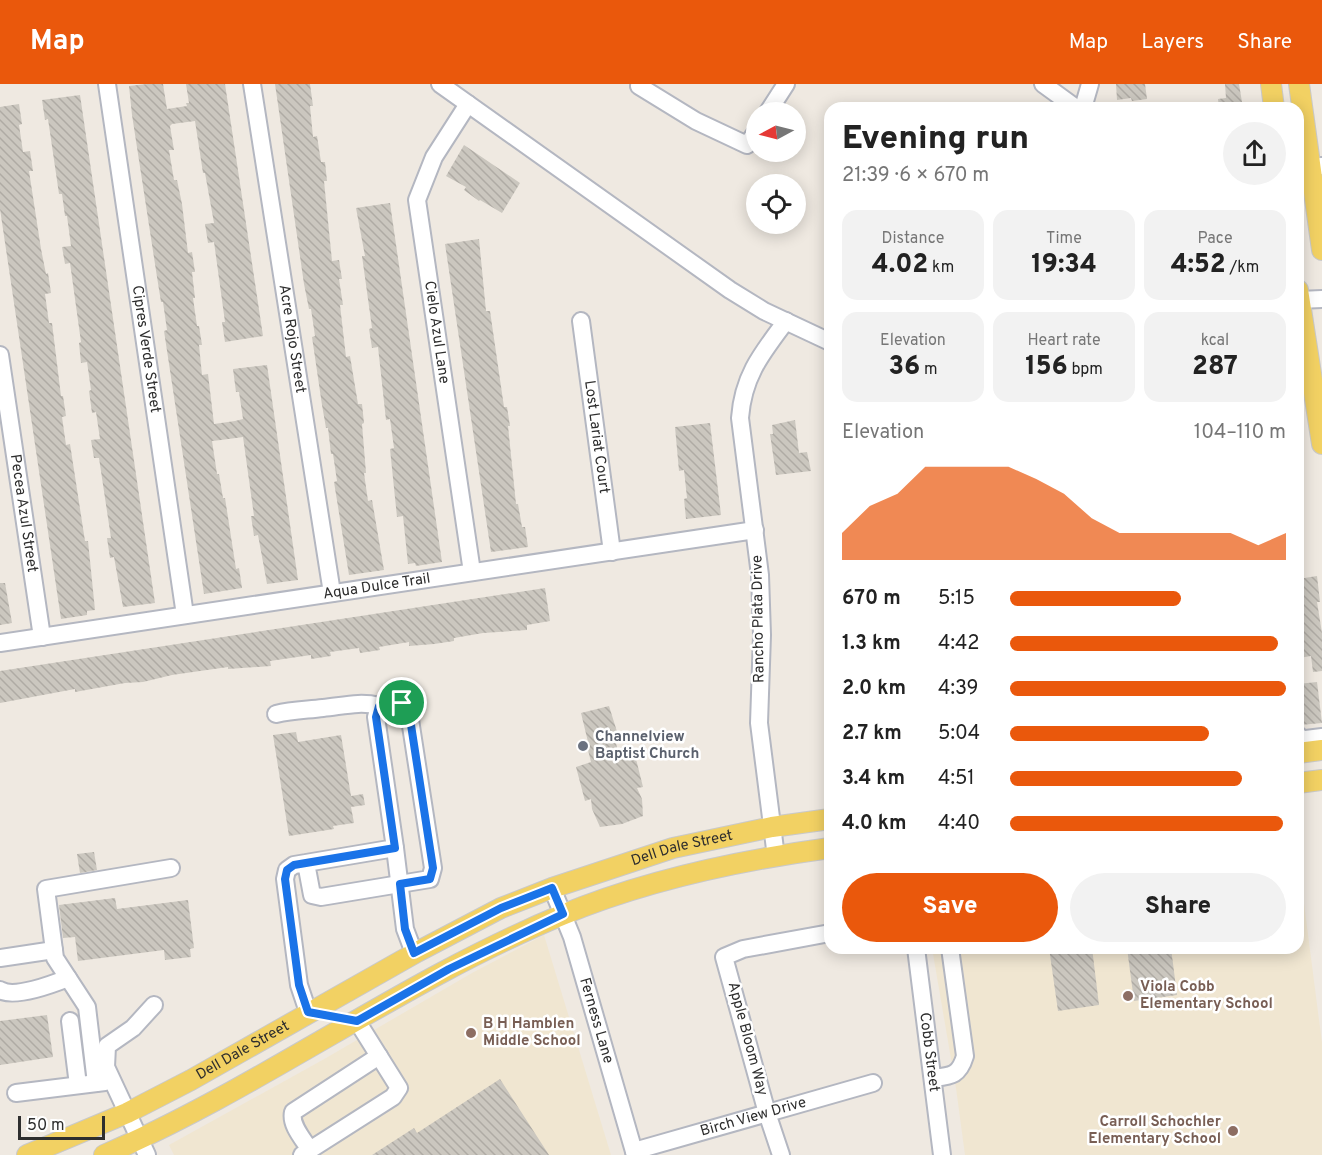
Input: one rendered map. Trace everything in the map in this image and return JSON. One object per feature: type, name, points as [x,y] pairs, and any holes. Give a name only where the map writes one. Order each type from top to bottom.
[{"type":"main road","points":[[1271,84],[1273,102]]},
{"type":"main road","points":[[1299,84],[1301,102]]},
{"type":"main road","points":[[1304,122],[1322,250]]},
{"type":"main road","points":[[1304,332],[1322,444]]},
{"type":"main road","points":[[1304,752],[1322,750]]},
{"type":"main road","points":[[1304,782],[1322,780]]},
{"type":"main road","name":"Dell Dale Street","points":[[27,1155],[127,1113],[191,1080],[414,953],[501,908],[552,888],[673,848],[772,826],[824,820]]},
{"type":"main road","name":"Dell Dale Street","points":[[104,1155],[143,1147],[449,969],[563,914],[672,879],[743,863],[824,849]]},
{"type":"main road","points":[[308,1012],[357,1021]]},
{"type":"street","name":"Cipres Verde Street","points":[[107,84],[185,615]]},
{"type":"street","name":"Acre Rojo Street","points":[[252,84],[332,594]]},
{"type":"street","points":[[440,84],[730,290],[764,311],[824,339]]},
{"type":"street","points":[[640,84],[639,86],[696,121],[746,145]]},
{"type":"street","points":[[774,102],[786,84]]},
{"type":"street","points":[[1043,84],[1068,102]]},
{"type":"street","points":[[1085,102],[1090,84]]},
{"type":"street","name":"Cielo Azul Lane","points":[[468,104],[434,157],[417,200],[472,573]]},
{"type":"street","points":[[1304,296],[1322,298]]},
{"type":"street","name":"Lost Lariat Court","points":[[581,321],[612,552]]},
{"type":"street","name":"Rancho Plata Drive","points":[[776,857],[759,723],[762,635],[760,575],[740,418],[741,399],[748,378],[756,362],[786,321]]},
{"type":"street","name":"Pecea Azul Street","points":[[0,355],[42,637]]},
{"type":"street","name":"Aqua Dulce Trail","points":[[0,643],[755,530]]},
{"type":"street","points":[[276,714],[298,709],[367,703],[379,706],[402,703],[409,712],[433,868],[430,879],[321,897],[312,895],[306,863]]},
{"type":"street","points":[[379,706],[376,717],[405,929],[414,953]]},
{"type":"street","points":[[1304,739],[1322,737]]},
{"type":"street","points":[[308,1012],[299,985],[285,879],[287,870],[294,865],[395,848]]},
{"type":"street","points":[[143,1147],[127,1113],[104,1082],[87,1006],[55,958],[46,889],[171,868]]},
{"type":"street","name":"Ferness Lane","points":[[552,888],[572,937],[635,1153]]},
{"type":"street","name":"Apple Bloom Way","points":[[781,1155],[767,1113],[724,957],[743,949],[824,934]]},
{"type":"street","points":[[0,958],[54,950]]},
{"type":"street","name":"Cobb Street","points":[[917,954],[942,1155]]},
{"type":"street","points":[[933,1078],[955,1074],[962,1067],[965,1056],[951,954]]},
{"type":"street","points":[[0,990],[9,993],[42,988],[68,978]]},
{"type":"street","points":[[104,1082],[107,1046],[133,1028],[154,1005]]},
{"type":"street","points":[[70,1021],[78,1085]]},
{"type":"street","points":[[357,1021],[379,1056],[399,1088],[393,1097],[306,1153],[294,1124],[293,1112],[379,1056]]},
{"type":"street","points":[[16,1093],[104,1082]]},
{"type":"street","name":"Birch View Drive","points":[[635,1153],[873,1083]]},
{"type":"shaded area","name":"Viola Cobb Elementary School","points":[[1304,904],[1322,1043],[1322,1155],[965,1155],[933,954],[1304,954]]},
{"type":"shaded area","name":"B H Hamblen Middle School","points":[[544,935],[611,1155],[174,1155],[169,1145],[326,1058],[472,973]]},
{"type":"building","points":[[163,84],[167,109],[187,106],[186,103],[189,103],[186,84],[225,84],[263,336],[225,342],[222,322],[225,322],[214,242],[208,243],[205,224],[214,223],[195,121],[172,124],[170,126],[174,150],[169,150],[174,180],[177,180],[182,204],[188,253],[192,252],[195,272],[192,272],[195,298],[193,298],[202,345],[199,345],[202,375],[208,374],[214,424],[235,421],[243,419],[233,369],[267,365],[298,580],[267,584],[258,535],[254,536],[251,516],[254,516],[243,437],[212,441],[217,474],[219,474],[223,498],[225,498],[236,569],[239,568],[242,588],[204,594],[164,331],[167,330],[163,302],[161,302],[132,115],[129,86]]},
{"type":"building","points":[[275,84],[310,84],[313,137],[317,136],[321,162],[325,162],[327,181],[324,181],[332,261],[339,260],[342,279],[339,279],[343,305],[340,305],[346,357],[350,356],[358,404],[362,404],[366,473],[364,473],[368,501],[372,500],[384,570],[349,575],[334,482],[337,481],[333,454],[331,454],[322,405],[312,337],[315,336],[304,284]]},
{"type":"building","points":[[1116,84],[1145,84],[1147,99],[1117,100]]},
{"type":"building","points":[[1225,84],[1239,84],[1242,102],[1218,102],[1218,99],[1226,98]]},
{"type":"building","points":[[80,95],[155,603],[123,607],[114,557],[110,558],[107,538],[111,538],[99,458],[94,458],[91,440],[100,439],[96,412],[92,413],[87,362],[81,363],[79,343],[81,342],[70,263],[65,264],[62,247],[71,246],[67,216],[65,216],[62,194],[59,194],[48,119],[45,120],[42,100]]},
{"type":"building","points":[[19,104],[23,152],[30,151],[33,171],[29,171],[41,249],[51,293],[45,294],[49,323],[52,323],[61,396],[63,396],[66,416],[62,417],[66,445],[70,444],[85,541],[88,541],[95,610],[87,611],[87,615],[61,619],[0,209],[0,107]]},
{"type":"building","points":[[464,145],[520,183],[502,213],[479,201],[464,190],[466,187],[446,176]]},
{"type":"building","points":[[390,203],[442,562],[416,566],[415,563],[408,564],[403,516],[397,517],[390,449],[394,448],[390,419],[386,420],[378,347],[372,348],[369,329],[372,328],[362,256],[365,256],[356,208]]},
{"type":"building","points":[[479,239],[486,311],[490,311],[504,407],[507,407],[510,426],[508,426],[516,504],[518,504],[522,527],[525,527],[528,547],[491,552],[445,244]]},
{"type":"building","points":[[795,420],[799,453],[807,452],[811,471],[776,475],[770,434],[773,434],[772,425]]},
{"type":"building","points":[[710,423],[721,515],[686,519],[684,499],[687,498],[684,470],[679,471],[675,427]]},
{"type":"building","points":[[1317,576],[1320,602],[1317,602],[1322,633],[1322,671],[1313,672],[1311,656],[1304,657],[1304,578]]},
{"type":"building","points":[[0,583],[5,583],[12,623],[0,625]]},
{"type":"building","points":[[545,588],[550,621],[527,625],[527,630],[483,633],[434,644],[409,646],[409,642],[360,653],[359,648],[330,652],[331,656],[311,659],[311,655],[270,661],[271,666],[228,669],[228,667],[75,692],[75,689],[0,703],[0,671]]},
{"type":"building","points":[[1317,682],[1322,723],[1304,725],[1304,683]]},
{"type":"building","points":[[609,706],[619,738],[615,739],[619,756],[634,751],[643,787],[637,788],[642,799],[643,816],[622,824],[600,827],[592,809],[591,799],[585,801],[576,767],[591,762],[581,713]]},
{"type":"building","points":[[296,732],[298,742],[341,735],[351,796],[363,794],[365,805],[351,807],[354,823],[333,826],[334,829],[289,836],[273,735]]},
{"type":"building","points":[[94,852],[97,870],[80,873],[77,854]]},
{"type":"building","points":[[115,898],[117,909],[188,900],[194,948],[190,949],[191,957],[165,960],[164,950],[78,961],[75,937],[63,938],[59,905]]},
{"type":"building","points":[[1050,954],[1093,954],[1099,1005],[1058,1011]]},
{"type":"building","points":[[1128,954],[1172,954],[1177,995],[1134,1001]]},
{"type":"building","points":[[47,1015],[53,1057],[0,1065],[0,1021]]},
{"type":"building","points":[[500,1079],[549,1155],[372,1155],[414,1128],[417,1133]]},
{"type":"place","name":"Channelview Baptist Church","points":[[583,746]]},
{"type":"place","name":"Viola Cobb Elementary School","points":[[1128,996]]},
{"type":"place","name":"B H Hamblen Middle School","points":[[471,1033]]},
{"type":"place","name":"Carroll Schochler Elementary School","points":[[1233,1131]]},
{"type":"route","points":[[402,703],[409,712],[433,868],[430,879],[400,884],[405,929],[414,953],[501,908],[552,888],[563,914],[449,969],[357,1021],[308,1012],[299,985],[285,879],[287,870],[294,865],[395,848],[376,717],[379,706],[402,703]]}]
